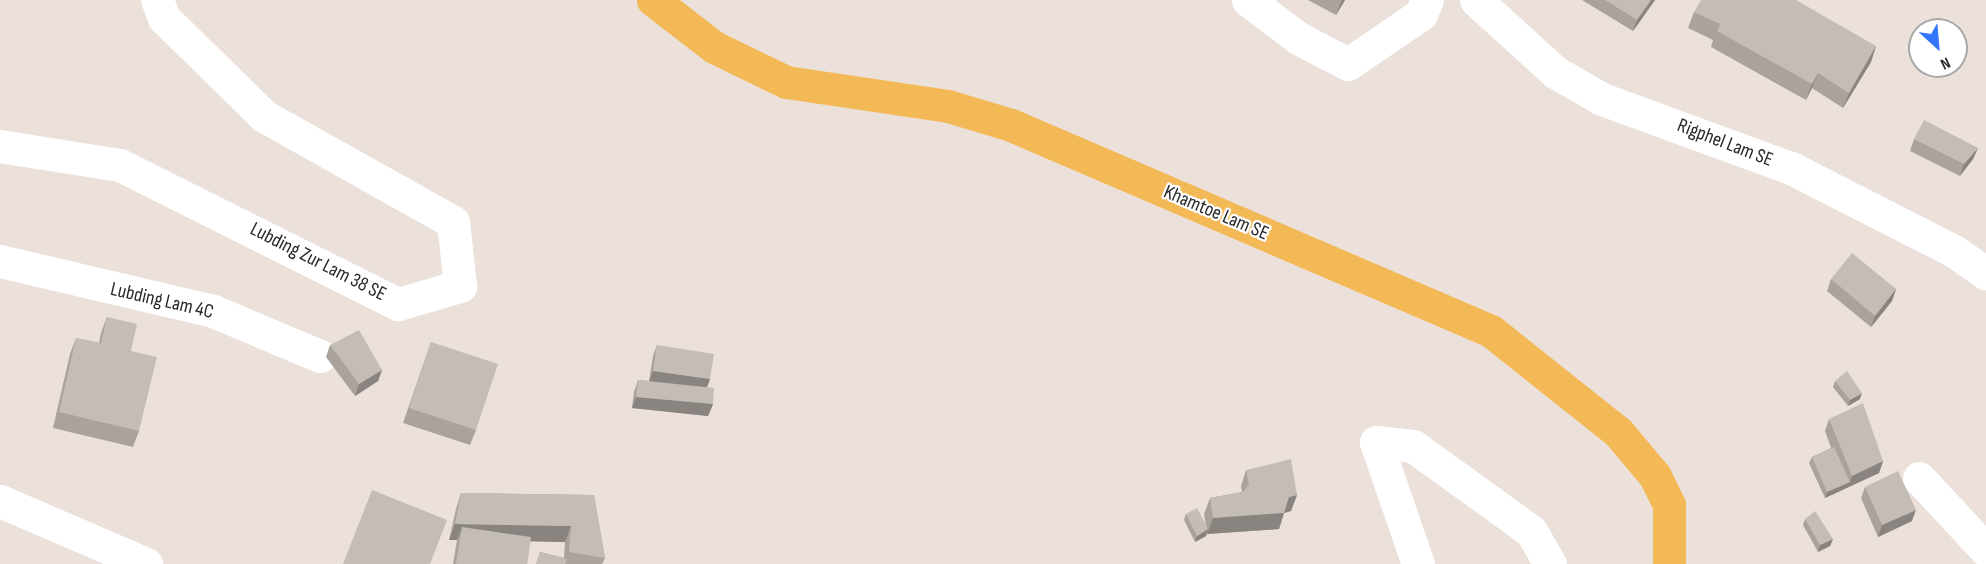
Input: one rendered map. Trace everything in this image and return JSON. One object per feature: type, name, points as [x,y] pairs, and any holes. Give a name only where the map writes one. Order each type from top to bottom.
[{"type":"main road","name":"Khamtoe Lam SE","points":[[653,0],[714,47],[786,82],[948,106],[1011,124],[1491,331],[1618,432],[1655,476],[1669,505],[1669,564]]},
{"type":"street","name":"Lubding Zur Lam 38 SE","points":[[0,146],[120,165],[399,304],[460,286],[453,222],[264,116],[164,18],[158,0]]},
{"type":"street","points":[[1248,0],[1298,38],[1348,64],[1421,14],[1427,0]]},
{"type":"street","name":"Rigphel Lam SE","points":[[1476,0],[1555,72],[1602,99],[1791,168],[1954,250],[1986,273]]},
{"type":"street","name":"Lubding Lam 4C","points":[[0,261],[213,311],[320,356]]},
{"type":"street","points":[[1418,564],[1376,442],[1413,446],[1530,531],[1550,564]]},
{"type":"street","points":[[1919,478],[1986,550]]},
{"type":"street","points":[[0,501],[146,564]]},
{"type":"building","points":[[1605,0],[1651,0],[1637,20]]},
{"type":"building","points":[[1701,0],[1796,0],[1876,46],[1849,93],[1818,73],[1812,84],[1717,31],[1720,24],[1694,12]]},
{"type":"building","points":[[1924,120],[1978,148],[1964,164],[1914,139]]},
{"type":"building","points":[[1852,253],[1896,289],[1875,316],[1831,279]]},
{"type":"building","points":[[107,317],[137,324],[131,351],[157,357],[139,431],[59,412],[76,338],[101,343]]},
{"type":"building","points":[[359,330],[382,370],[359,384],[330,345]]},
{"type":"building","points":[[431,342],[498,364],[476,430],[409,408]]},
{"type":"building","points":[[657,345],[714,354],[710,379],[653,371]]},
{"type":"building","points":[[1847,371],[1862,393],[1850,400],[1835,381]]},
{"type":"building","points":[[638,380],[714,388],[713,404],[636,397]]},
{"type":"building","points":[[1863,403],[1883,461],[1852,476],[1829,419]]},
{"type":"building","points":[[1834,447],[1850,482],[1827,492],[1812,457]]},
{"type":"building","points":[[1291,459],[1297,495],[1289,497],[1284,513],[1213,518],[1210,498],[1243,492],[1249,484],[1246,470]]},
{"type":"building","points":[[1898,471],[1916,510],[1882,525],[1865,487]]},
{"type":"building","points":[[372,490],[447,520],[430,564],[343,564]]},
{"type":"building","points":[[461,493],[594,495],[605,558],[569,552],[571,526],[455,524]]},
{"type":"building","points":[[1197,508],[1208,529],[1197,536],[1186,514]]},
{"type":"building","points":[[1815,511],[1833,539],[1820,545],[1805,519]]},
{"type":"building","points":[[462,527],[531,537],[527,564],[456,564]]},
{"type":"building","points":[[540,552],[567,559],[565,564],[536,564]]}]
